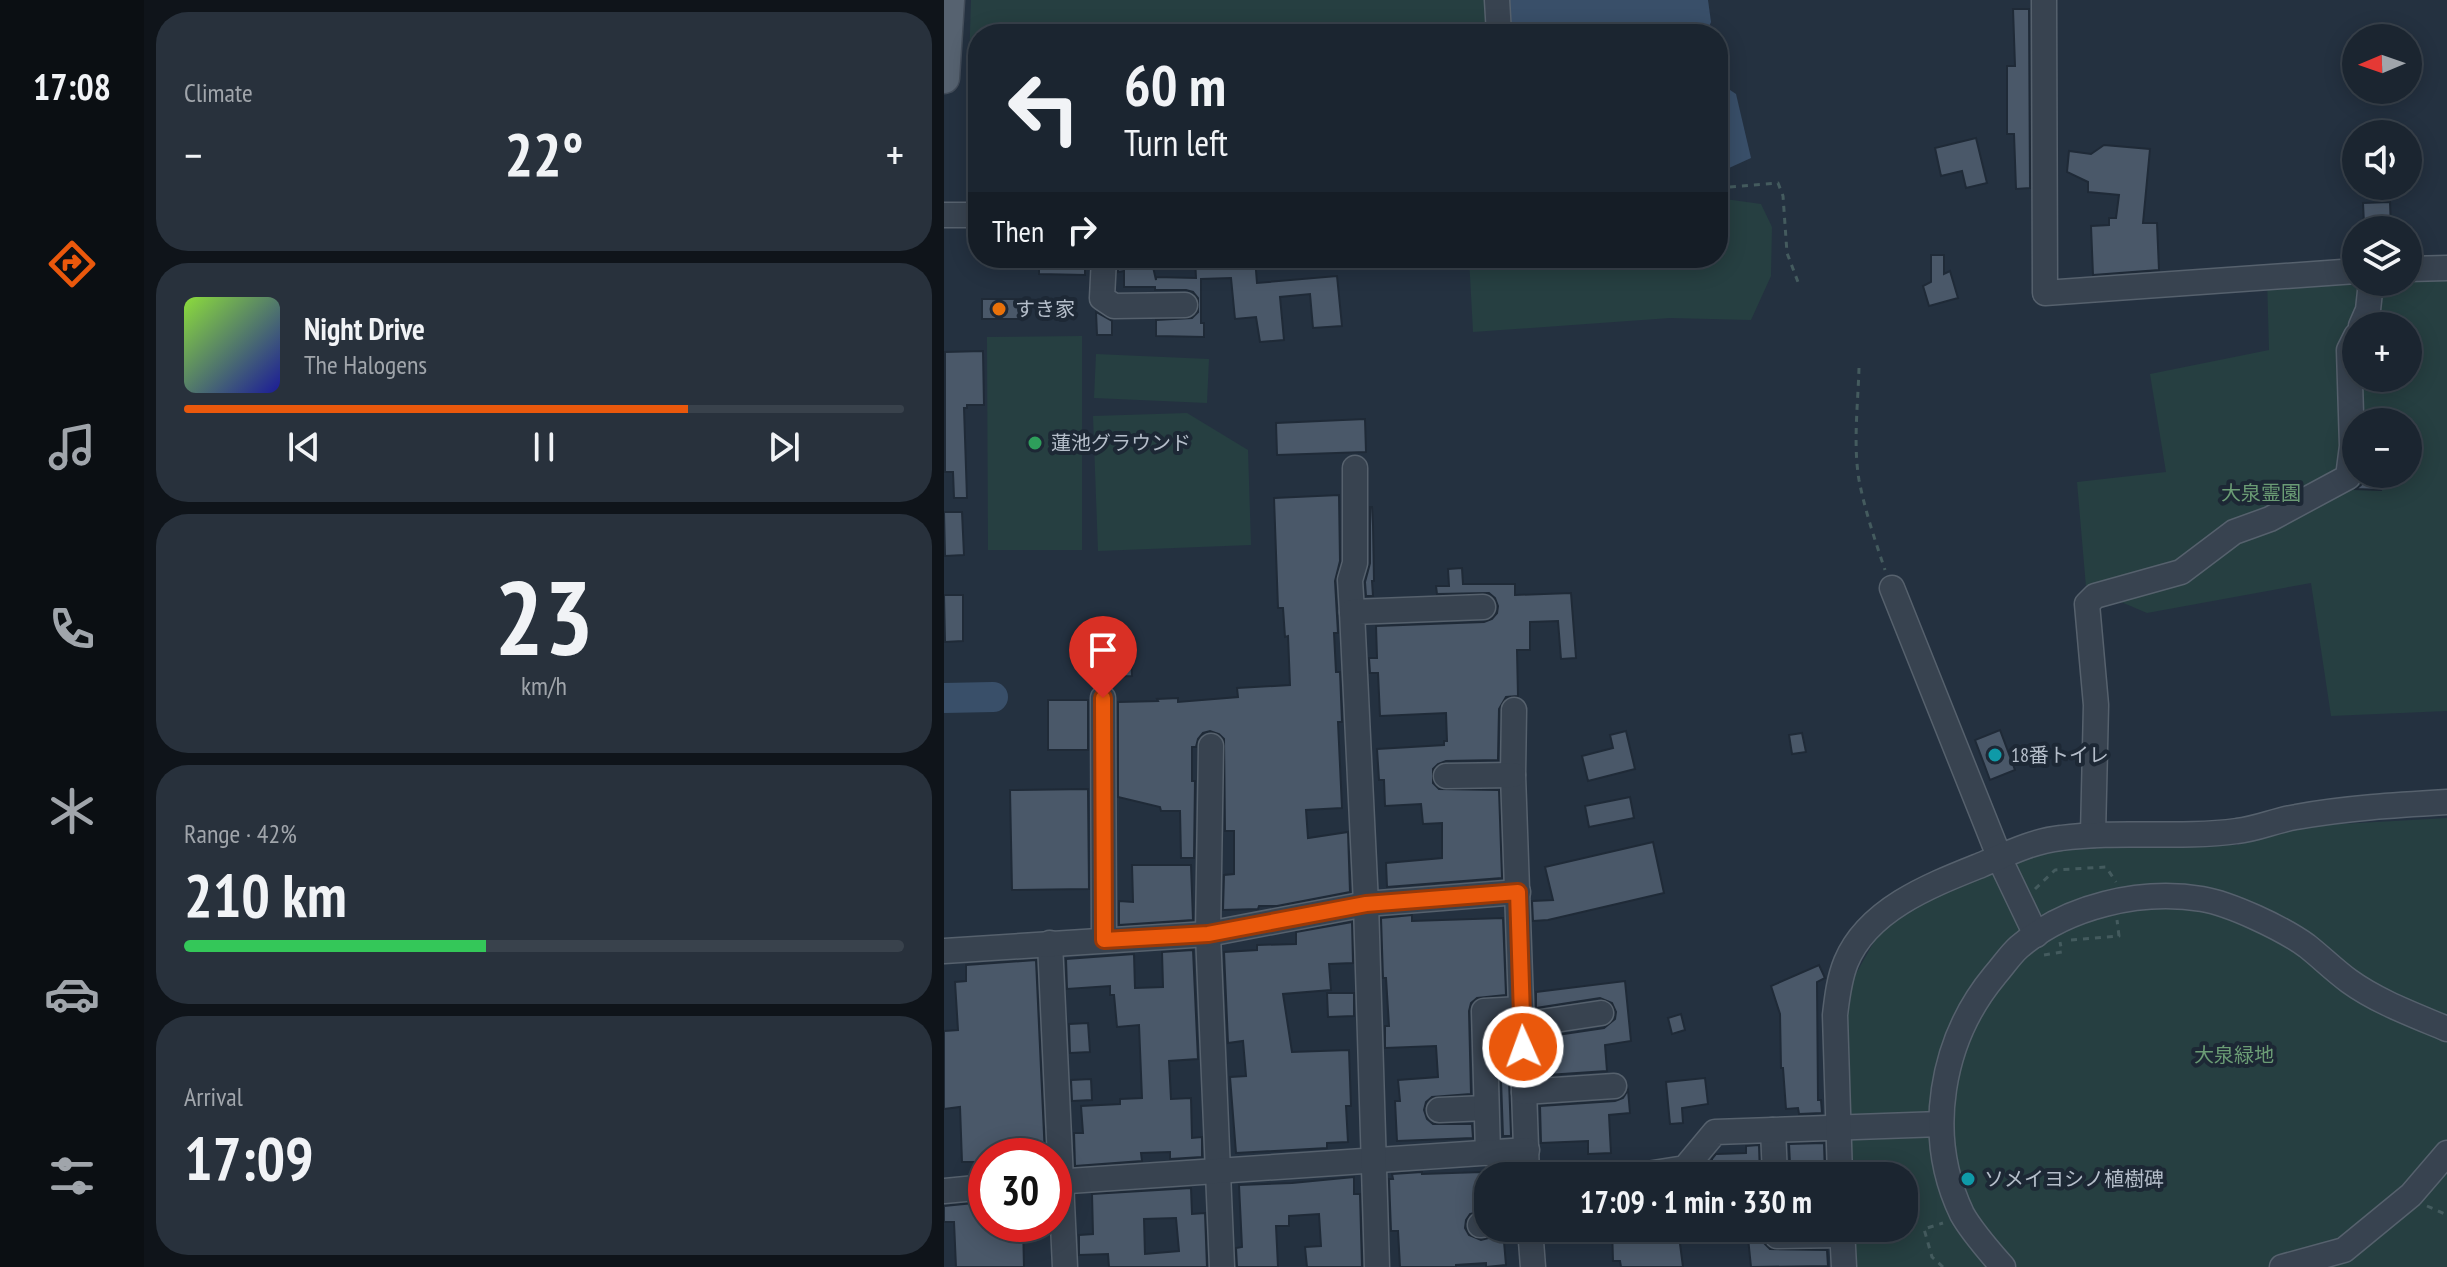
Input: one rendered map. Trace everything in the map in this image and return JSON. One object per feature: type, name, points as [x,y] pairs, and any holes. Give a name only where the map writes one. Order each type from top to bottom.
[{"type":"main road","points":[[944,78],[949,0]]},
{"type":"street","points":[[1497,0],[1498,24]]},
{"type":"street","points":[[2044,0],[2045,293],[2342,272]]},
{"type":"street","points":[[944,215],[968,215]]},
{"type":"street","points":[[1104,268],[1102,298],[1114,306],[1185,305]]},
{"type":"street","points":[[2422,269],[2447,268]]},
{"type":"street","points":[[2093,835],[2096,705],[2087,604],[2095,596],[2181,572],[2234,532],[2270,519],[2348,477],[2352,446],[2350,392]]},
{"type":"street","points":[[1355,468],[1355,563],[1350,580],[1366,904],[1377,1267]]},
{"type":"street","points":[[1892,588],[2000,857],[2036,935]]},
{"type":"street","points":[[1352,612],[1483,607]]},
{"type":"street","points":[[1103,698],[1104,940]]},
{"type":"street","points":[[1514,710],[1513,775],[1527,1162]]},
{"type":"street","points":[[1211,746],[1208,934],[1222,1267]]},
{"type":"street","points":[[1446,776],[1513,775]]},
{"type":"street","points":[[1840,1162],[1835,1015],[1838,992],[1847,962],[1858,942],[1875,923],[1908,897],[2045,841],[2093,835],[2239,831],[2334,810],[2447,802]]},
{"type":"street","points":[[944,951],[1208,934],[1366,904],[1518,892]]},
{"type":"street","points":[[2003,1267],[1954,1219],[1941,1124],[1948,1063],[1962,1026],[1980,993],[2017,949],[2053,923],[2087,909],[2120,901],[2155,896],[2204,899],[2251,915],[2305,945],[2350,982],[2399,1009],[2447,1029]]},
{"type":"street","points":[[1050,943],[1056,1138]]},
{"type":"street","points":[[1488,1153],[1484,1011],[1522,1017],[1601,1013]]},
{"type":"street","points":[[1524,1092],[1614,1086]]},
{"type":"street","points":[[1439,1110],[1486,1108]]},
{"type":"street","points":[[1690,1162],[1715,1132],[1941,1124]]},
{"type":"street","points":[[1773,1130],[1774,1162]]},
{"type":"street","points":[[1072,1180],[1527,1150]]},
{"type":"street","points":[[2282,1267],[2344,1250],[2411,1195],[2447,1153]]},
{"type":"street","points":[[944,1191],[968,1189]]},
{"type":"street","points":[[1063,1242],[1065,1267]]},
{"type":"street","points":[[1531,1242],[1533,1267]]},
{"type":"street","points":[[1843,1242],[1844,1267]]},
{"type":"path","points":[[1728,187],[1778,183],[1783,196],[1787,253],[1798,282]]},
{"type":"path","points":[[1859,368],[1859,477],[1869,526],[1892,588]]},
{"type":"path","points":[[1943,1267],[1932,1257],[1924,1229],[1954,1219]]},
{"type":"green space","points":[[971,0],[1486,0],[1487,24],[970,24]]},
{"type":"green space","points":[[1728,199],[1761,204],[1772,227],[1771,276],[1751,320],[1670,318],[1473,332],[1470,268],[1728,268]]},
{"type":"green space","name":"大泉霊園","points":[[2447,268],[2447,711],[2331,716],[2311,583],[2147,613],[2086,587],[2077,482],[2166,472],[2150,374],[2269,350],[2267,277],[2342,280],[2342,296],[2422,296],[2422,269]]},
{"type":"green space","name":"蓮池グラウンド","points":[[1082,336],[1082,550],[988,550],[987,337]]},
{"type":"green space","points":[[1096,354],[1209,359],[1207,403],[1094,398]]},
{"type":"green space","points":[[1187,413],[1248,450],[1251,545],[1098,551],[1093,416]]},
{"type":"green space","name":"大泉緑地","points":[[2447,818],[2447,1267],[1851,1267],[1850,1242],[1918,1242],[1918,1162],[1848,1162],[1845,1005],[1854,977],[1879,933],[1934,895],[2045,852],[2094,846],[2238,845],[2305,826]]},
{"type":"water","points":[[1508,0],[1708,0],[1711,22],[1710,24],[1508,24]]},
{"type":"water","points":[[1728,89],[1736,94],[1751,158],[1728,168]]},
{"type":"building","points":[[2013,9],[2029,9],[2030,188],[2016,189],[2014,134],[2007,134],[2007,66],[2015,66]]},
{"type":"building","points":[[1976,138],[1987,183],[1966,188],[1962,171],[1941,176],[1935,148]]},
{"type":"building","points":[[2104,145],[2150,149],[2143,223],[2157,223],[2159,270],[2093,275],[2091,226],[2109,225],[2109,218],[2116,218],[2119,195],[2088,192],[2088,182],[2067,172],[2069,151],[2091,154]]},
{"type":"building","points":[[2390,202],[2390,216],[2364,216],[2363,203]]},
{"type":"building","points":[[1931,255],[1944,255],[1944,274],[1950,271],[1958,298],[1929,306],[1923,286],[1931,282]]},
{"type":"building","points":[[1039,268],[1085,268],[1085,275],[1039,274]]},
{"type":"building","points":[[1118,268],[1153,268],[1156,280],[1156,277],[1196,278],[1196,268],[1256,268],[1257,283],[1337,276],[1342,326],[1313,328],[1310,294],[1280,297],[1284,340],[1260,342],[1256,317],[1235,319],[1231,278],[1201,279],[1204,337],[1156,336],[1156,320],[1192,318],[1198,312],[1198,298],[1186,290],[1124,287],[1124,271],[1118,272]]},
{"type":"building","points":[[982,299],[1021,299],[1021,319],[982,319]]},
{"type":"building","points":[[1096,312],[1112,321],[1112,335],[1097,335]]},
{"type":"building","points":[[983,351],[984,405],[967,405],[964,408],[967,498],[954,498],[953,472],[945,472],[945,352]]},
{"type":"building","points":[[1365,419],[1366,452],[1277,455],[1276,423]]},
{"type":"building","points":[[1339,495],[1340,561],[1335,581],[1338,633],[1334,633],[1336,672],[1340,672],[1342,722],[1338,722],[1342,808],[1306,810],[1308,838],[1348,832],[1350,892],[1277,906],[1259,906],[1258,909],[1223,910],[1224,875],[1234,874],[1234,831],[1225,831],[1224,739],[1210,731],[1203,733],[1196,747],[1192,747],[1194,858],[1181,858],[1180,811],[1161,811],[1160,807],[1118,797],[1118,702],[1178,698],[1178,702],[1238,697],[1237,688],[1290,685],[1288,636],[1285,637],[1283,608],[1278,608],[1274,498]]},
{"type":"building","points":[[1370,507],[1374,581],[1373,596],[1366,596],[1365,582],[1370,563]]},
{"type":"building","points":[[944,512],[962,512],[964,555],[945,556]]},
{"type":"building","points":[[1462,568],[1463,584],[1515,584],[1515,595],[1571,593],[1576,658],[1561,659],[1558,621],[1530,622],[1530,650],[1517,650],[1518,696],[1506,697],[1499,709],[1498,760],[1446,761],[1433,769],[1433,783],[1439,789],[1499,790],[1502,878],[1387,887],[1386,863],[1442,858],[1442,823],[1423,824],[1421,804],[1385,806],[1384,780],[1379,780],[1377,749],[1444,745],[1447,741],[1446,713],[1380,716],[1378,673],[1370,673],[1369,658],[1377,658],[1376,626],[1484,622],[1492,619],[1498,606],[1489,593],[1437,594],[1436,586],[1449,586],[1448,569]]},
{"type":"building","points":[[944,595],[963,595],[963,641],[945,642]]},
{"type":"building","points":[[1131,657],[1132,676],[1104,677],[1103,658]]},
{"type":"building","points":[[1048,700],[1088,700],[1088,750],[1048,750]]},
{"type":"building","name":"18番トイレ","points":[[2000,730],[2015,770],[1990,780],[1975,740]]},
{"type":"building","points":[[1626,731],[1635,769],[1588,781],[1582,756],[1613,748],[1610,735]]},
{"type":"building","points":[[1802,733],[1806,752],[1792,754],[1789,735]]},
{"type":"building","points":[[1088,789],[1089,889],[1012,890],[1010,790]]},
{"type":"building","points":[[1630,797],[1634,818],[1589,827],[1585,806]]},
{"type":"building","points":[[1653,842],[1664,893],[1533,921],[1532,901],[1553,900],[1545,867]]},
{"type":"building","points":[[1132,865],[1191,865],[1193,920],[1119,925],[1119,901],[1133,902]]},
{"type":"building","points":[[1412,915],[1412,921],[1503,918],[1506,995],[1477,998],[1471,1003],[1469,1011],[1471,1094],[1432,1097],[1426,1102],[1424,1110],[1433,1124],[1472,1124],[1473,1138],[1397,1141],[1395,1101],[1400,1101],[1398,1080],[1438,1077],[1436,1046],[1385,1048],[1385,1026],[1389,1026],[1386,978],[1383,978],[1381,918]]},
{"type":"building","points":[[1352,922],[1353,963],[1329,964],[1331,990],[1283,994],[1292,1052],[1349,1050],[1351,1106],[1346,1106],[1348,1142],[1327,1143],[1327,1148],[1236,1153],[1230,1077],[1246,1076],[1243,1041],[1228,1043],[1224,952],[1257,950],[1257,945],[1296,944],[1296,932]]},
{"type":"building","points":[[1193,950],[1198,1059],[1169,1061],[1171,1099],[1191,1098],[1192,1138],[1202,1137],[1202,1157],[1170,1159],[1170,1152],[1141,1153],[1142,1161],[1075,1166],[1074,1133],[1083,1133],[1081,1106],[1120,1104],[1120,1099],[1142,1098],[1139,1025],[1117,1027],[1114,995],[1110,995],[1110,986],[1067,989],[1066,959],[1134,954],[1135,988],[1163,987],[1162,952]]},
{"type":"building","points":[[1036,960],[1044,1138],[968,1138],[968,1162],[962,1162],[960,1107],[944,1109],[944,1031],[958,1030],[955,982],[966,981],[966,965]]},
{"type":"building","points":[[1819,965],[1825,978],[1817,982],[1818,1100],[1821,1100],[1822,1113],[1799,1114],[1798,1108],[1786,1109],[1781,1068],[1780,1014],[1771,986]]},
{"type":"building","points":[[1625,981],[1631,1041],[1605,1045],[1607,1071],[1547,1075],[1545,1051],[1538,1052],[1537,1038],[1604,1028],[1615,1019],[1616,1012],[1612,1003],[1600,998],[1536,1008],[1536,992]]},
{"type":"building","points":[[1327,993],[1354,993],[1354,1016],[1328,1017]]},
{"type":"building","points":[[1681,1014],[1685,1030],[1672,1034],[1668,1018]]},
{"type":"building","points":[[1088,1023],[1090,1052],[1070,1053],[1069,1024]]},
{"type":"building","points":[[1499,1025],[1507,1025],[1511,1136],[1503,1136]]},
{"type":"building","points":[[1705,1078],[1708,1104],[1682,1108],[1683,1123],[1670,1124],[1666,1082]]},
{"type":"building","points":[[1091,1079],[1092,1100],[1072,1101],[1071,1080]]},
{"type":"building","points":[[1628,1090],[1630,1113],[1609,1115],[1611,1153],[1588,1154],[1588,1141],[1541,1143],[1540,1106],[1615,1101],[1623,1098]]},
{"type":"building","points":[[1824,1143],[1825,1162],[1790,1162],[1789,1144]]},
{"type":"building","points":[[1759,1145],[1760,1162],[1712,1162],[1716,1154],[1746,1153],[1746,1146]]},
{"type":"building","points":[[1474,1172],[1474,1213],[1466,1220],[1465,1228],[1474,1237],[1474,1242],[1504,1242],[1506,1265],[1400,1267],[1398,1231],[1391,1231],[1389,1179],[1393,1179],[1392,1174]]},
{"type":"building","points":[[1354,1177],[1354,1194],[1360,1194],[1362,1267],[1307,1267],[1305,1247],[1321,1246],[1319,1214],[1289,1216],[1289,1226],[1276,1226],[1278,1267],[1237,1267],[1236,1248],[1242,1247],[1239,1185]]},
{"type":"building","points":[[1191,1188],[1192,1214],[1205,1213],[1207,1267],[1109,1267],[1108,1254],[1079,1255],[1079,1235],[1093,1234],[1092,1194]],"holes":[[[1176,1218],[1179,1251],[1145,1254],[1144,1219]]]},
{"type":"building","points":[[968,1204],[968,1242],[1023,1242],[1024,1267],[956,1267],[954,1222],[944,1222],[944,1206]]},
{"type":"building","points":[[1612,1242],[1680,1242],[1683,1267],[1621,1267],[1620,1261],[1613,1261]]},
{"type":"building","points":[[1748,1242],[1764,1242],[1770,1249],[1827,1250],[1828,1266],[1751,1267]]},
{"type":"waterway","points":[[944,698],[993,697]]},
{"type":"place","name":"すき家","points":[[999,309]]},
{"type":"place","name":"蓮池グラウンド","points":[[1035,443]]},
{"type":"place","name":"18番トイレ","points":[[1995,755]]},
{"type":"place","name":"ソメイヨシノ植樹碑","points":[[1968,1179]]},
{"type":"route","points":[[1103,698],[1104,940],[1208,934],[1366,904],[1518,892],[1523,1047]]}]
